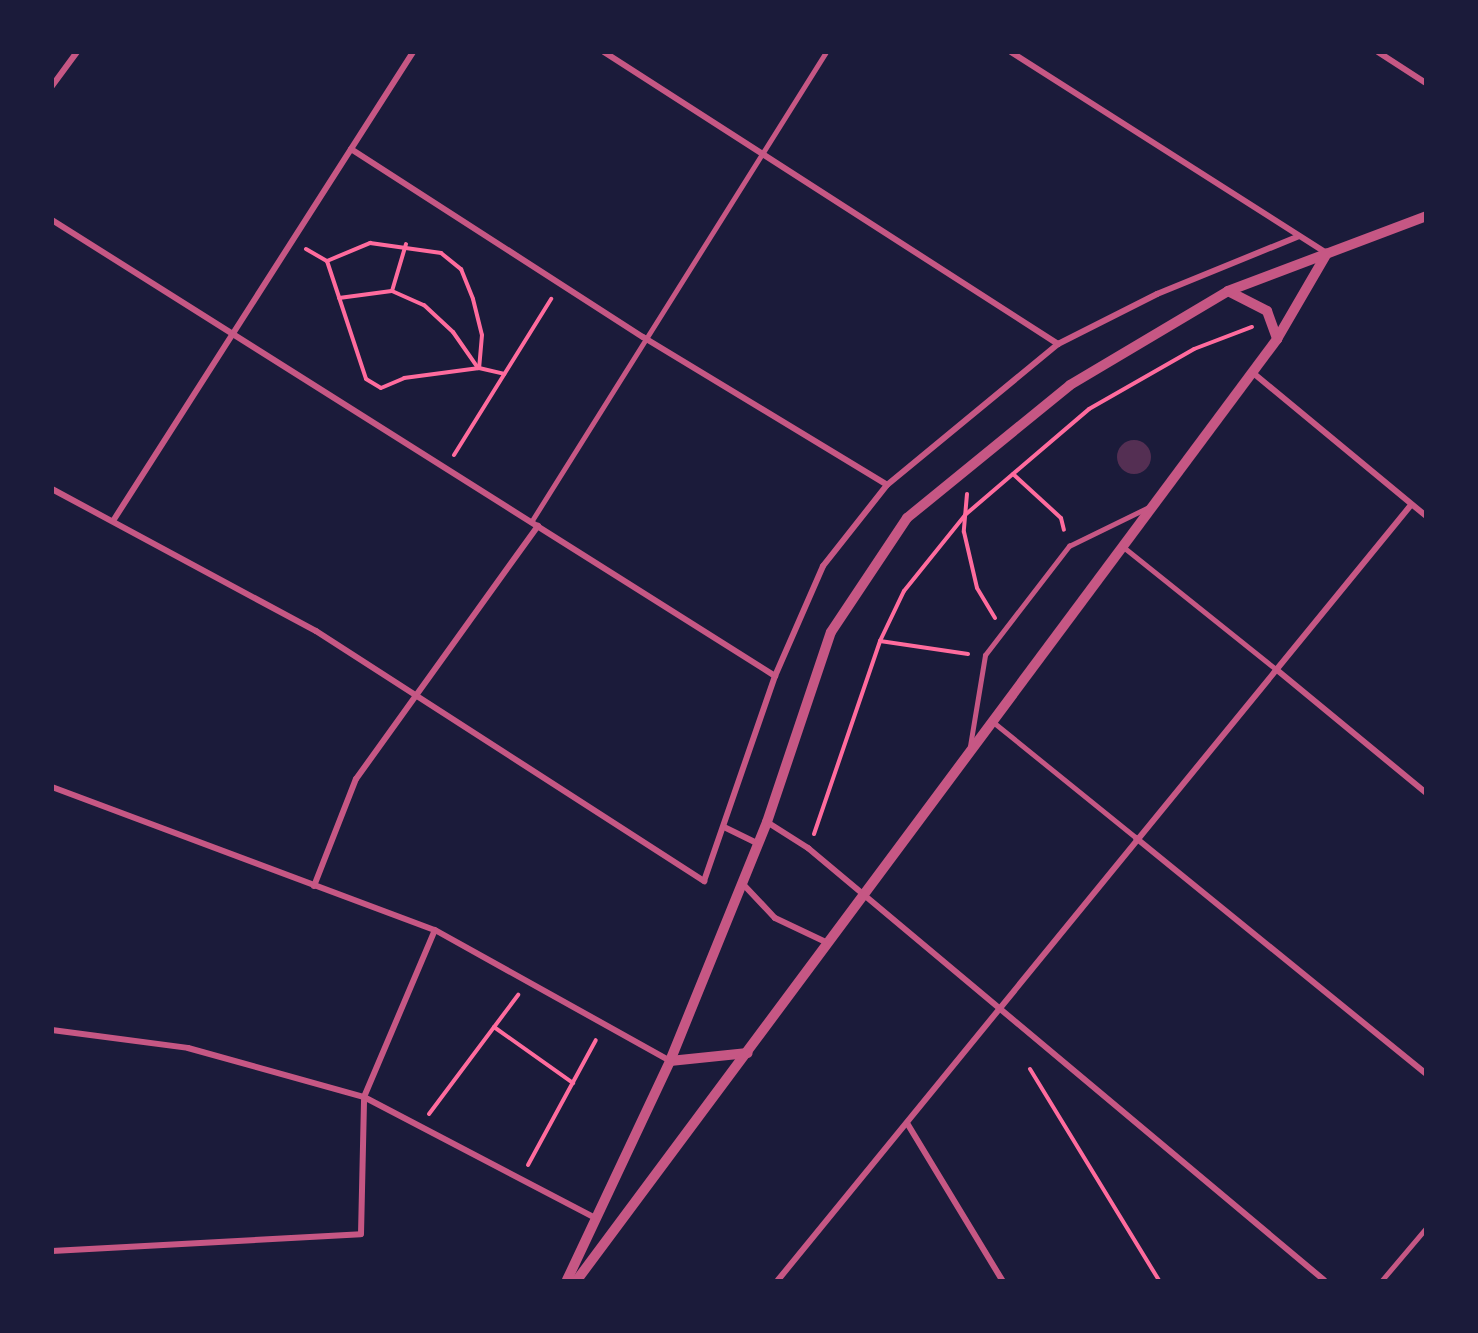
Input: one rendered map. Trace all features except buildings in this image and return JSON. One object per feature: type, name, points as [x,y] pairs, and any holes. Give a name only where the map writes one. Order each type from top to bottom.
[{"type":"street","points":[[52,86],[77,52]]},
{"type":"street","points":[[112,521],[413,52]]},
{"type":"street","points":[[604,52],[1058,344]]},
{"type":"street","points":[[531,522],[643,337],[826,52]]},
{"type":"street","points":[[1011,52],[1327,253]]},
{"type":"street","points":[[1378,52],[1425,83]]},
{"type":"street","points":[[351,149],[643,337],[887,485]]},
{"type":"street","points":[[567,1281],[670,1061],[767,822],[831,632],[907,518],[1070,385],[1228,291],[1425,216]]},
{"type":"street","points":[[52,220],[232,337],[775,676]]},
{"type":"street","points":[[52,489],[316,631],[411,695],[704,880],[775,676],[822,566],[887,485],[1058,344],[1157,294],[1299,236]]},
{"type":"street","points":[[577,1281],[1277,339],[1327,253]]},
{"type":"street","points":[[1228,291],[1267,311],[1277,339]]},
{"type":"street","points":[[1252,372],[1425,516]]},
{"type":"street","points":[[777,1281],[1136,838],[1411,505]]},
{"type":"street","points":[[314,886],[356,778],[411,695],[538,526]]},
{"type":"street","points":[[1122,546],[1277,670],[1425,793]]},
{"type":"street","points":[[992,721],[1425,1074]]},
{"type":"street","points":[[52,787],[435,930],[670,1061],[748,1053]]},
{"type":"street","points":[[767,822],[808,848],[861,897],[1324,1281]]},
{"type":"street","points":[[724,827],[757,843]]},
{"type":"street","points":[[741,882],[775,918],[828,944]]},
{"type":"street","points":[[52,1251],[361,1234],[364,1097],[435,930]]},
{"type":"street","points":[[52,1030],[188,1048],[364,1097],[597,1219]]},
{"type":"street","points":[[907,1123],[1002,1281]]},
{"type":"street","points":[[1382,1281],[1425,1228]]},
{"type":"lane","points":[[969,752],[985,655],[1069,546],[1153,505]]},
{"type":"path","points":[[292,241],[327,261],[366,379],[381,388],[404,378],[479,368],[504,374]]},
{"type":"path","points":[[327,261],[370,243],[406,244],[441,253],[461,269],[482,335],[479,368]]},
{"type":"path","points":[[392,291],[406,244]]},
{"type":"path","points":[[446,469],[561,284]]},
{"type":"path","points":[[338,298],[392,291],[424,305],[453,332],[479,368]]},
{"type":"path","points":[[808,848],[839,772],[880,641],[904,591],[965,515],[1089,409],[1194,350],[1270,320]]},
{"type":"path","points":[[969,467],[965,515],[977,588],[1003,631]]},
{"type":"path","points":[[1013,474],[1061,518],[1069,546]]},
{"type":"path","points":[[880,641],[985,655]]},
{"type":"path","points":[[419,1126],[528,982]]},
{"type":"path","points":[[520,1179],[605,1024]]},
{"type":"path","points":[[494,1027],[573,1083]]},
{"type":"path","points":[[1030,1069],[1159,1281]]}]
